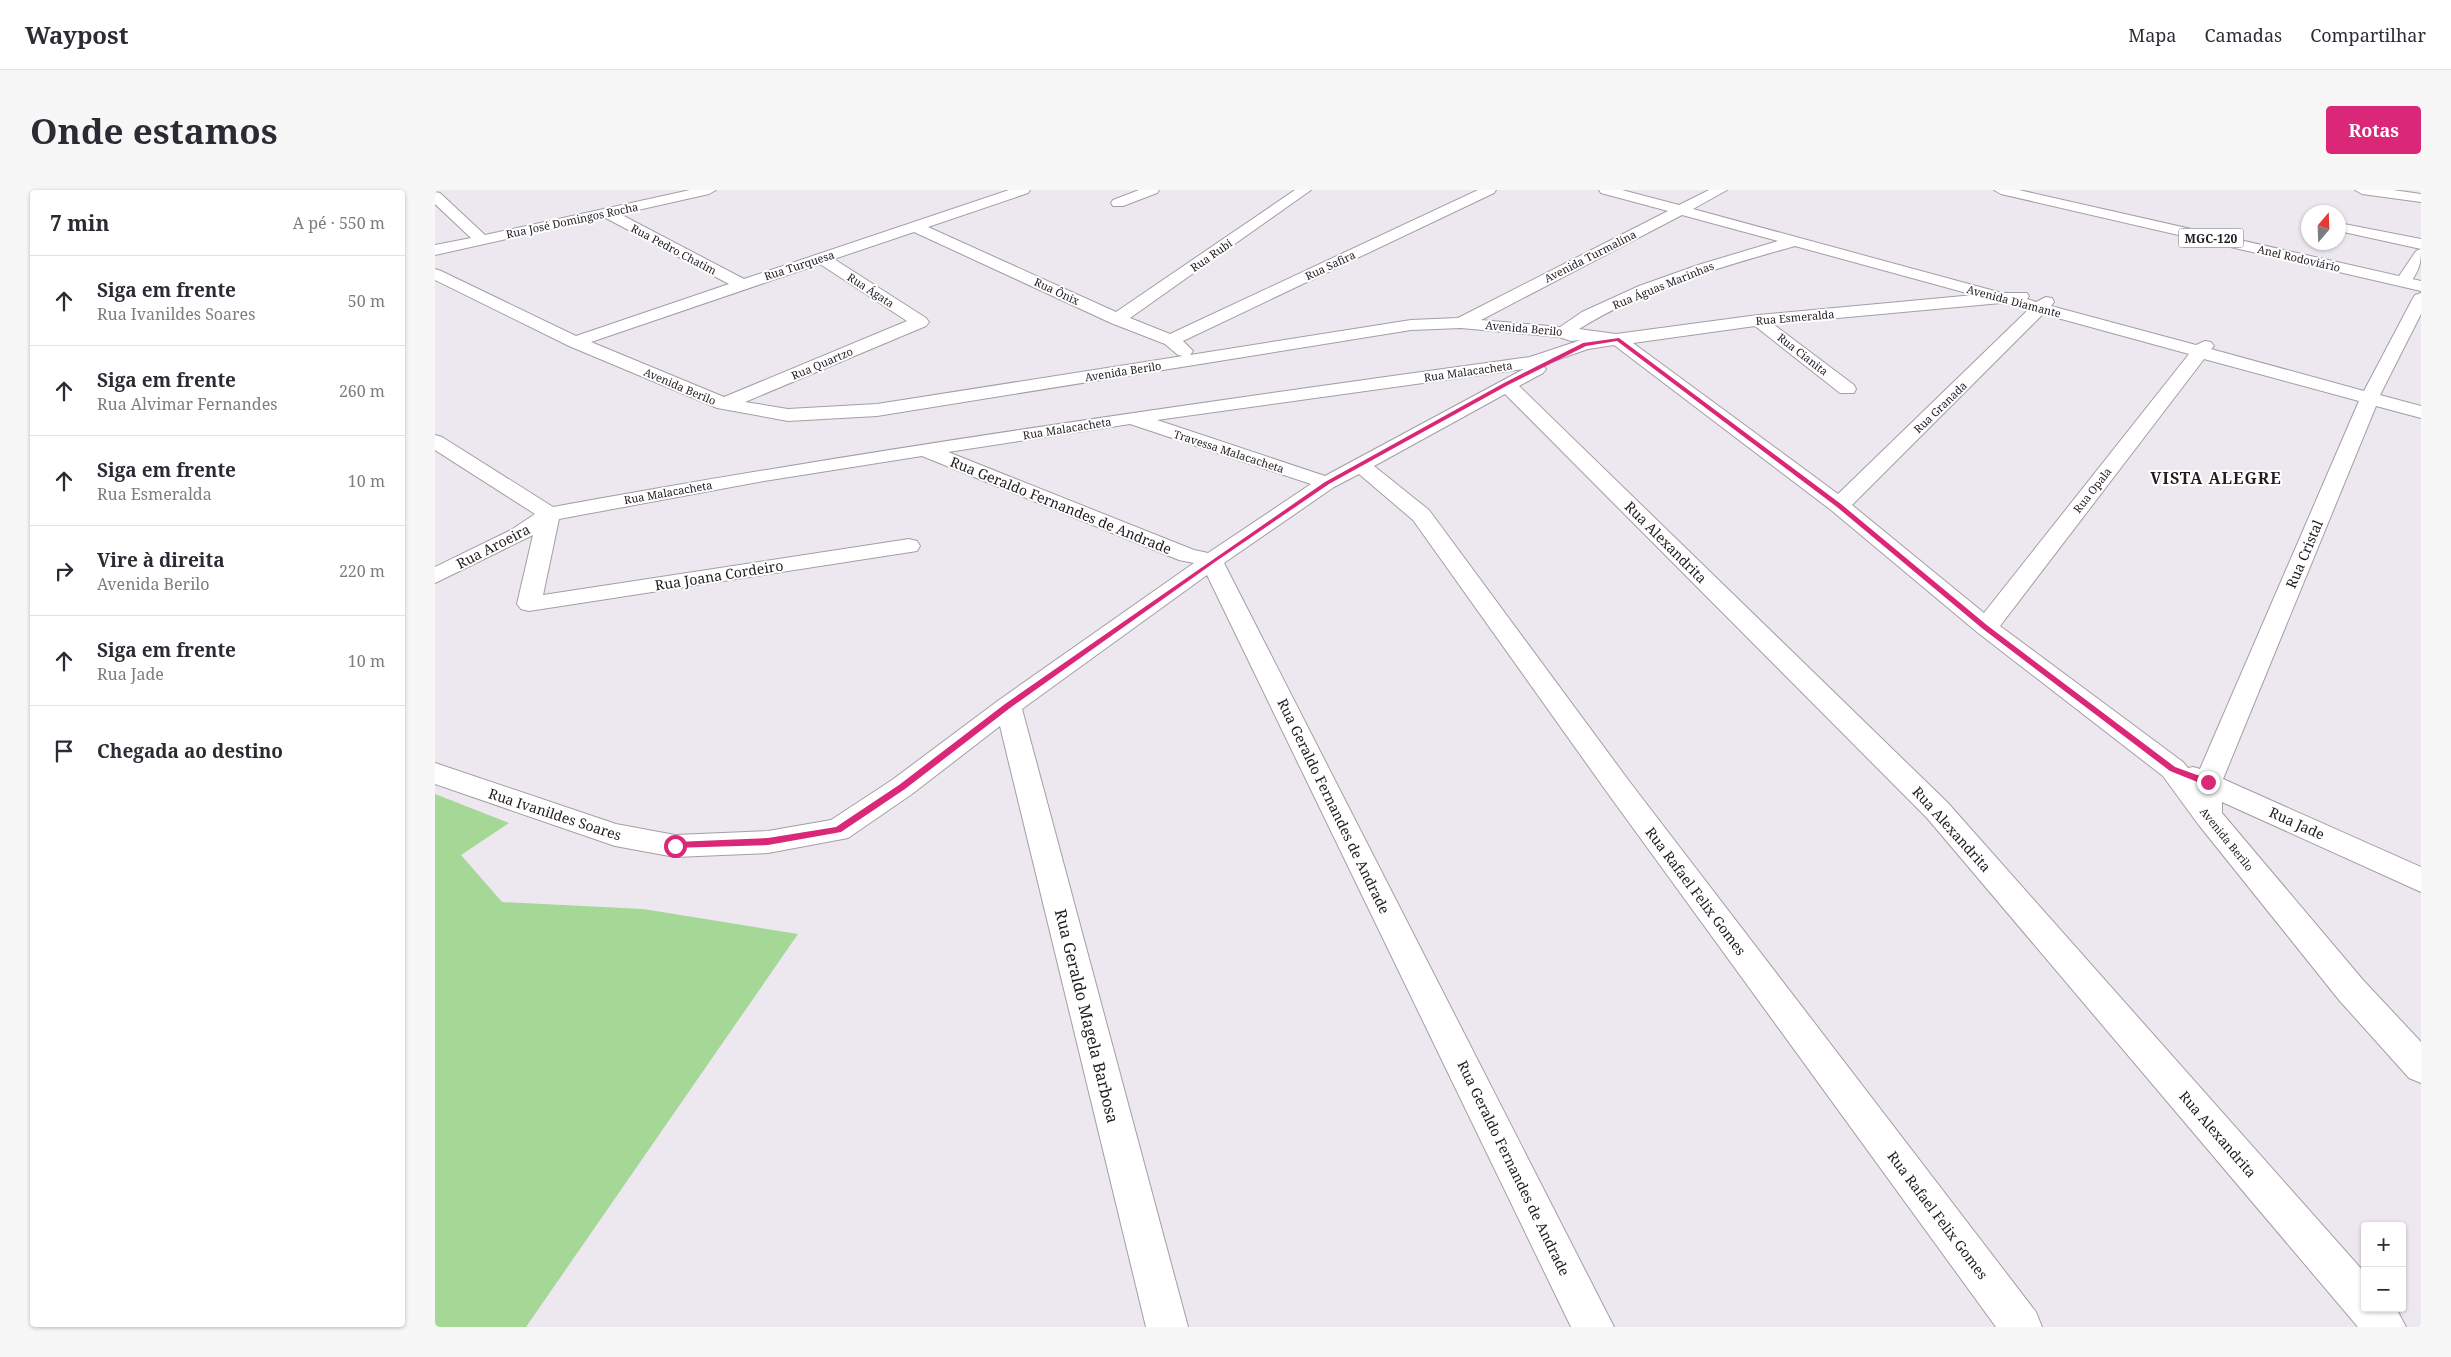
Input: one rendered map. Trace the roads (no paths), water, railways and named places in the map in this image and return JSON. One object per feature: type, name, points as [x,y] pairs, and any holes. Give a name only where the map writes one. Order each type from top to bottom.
[{"type":"street","name":"Rua José Domingos Rocha","points":[[435,250],[709,190]]},
{"type":"street","name":"Rua Turquesa","points":[[575,342],[741,284],[1023,190]]},
{"type":"street","points":[[1118,203],[1152,190]]},
{"type":"street","name":"Rua Rubi","points":[[1117,318],[1304,190]]},
{"type":"street","name":"Rua Safira","points":[[1171,340],[1489,190]]},
{"type":"street","name":"Avenida Diamante","points":[[1606,190],[1684,208],[2371,394],[2421,403]]},
{"type":"street","name":"Avenida Diamante","points":[[1631,190],[1684,208]]},
{"type":"street","name":"Avenida Turmalina","points":[[1461,323],[1720,190]]},
{"type":"street","name":"Anel Rodoviário","points":[[2001,190],[2421,286]]},
{"type":"street","points":[[2362,190],[2421,198]]},
{"type":"street","points":[[628,195],[642,205]]},
{"type":"street","points":[[435,196],[482,240]]},
{"type":"street","name":"Rua Pedro Chatim","points":[[607,213],[741,284]]},
{"type":"street","name":"Rua Ônix","points":[[916,227],[1117,318],[1171,340],[1194,360]]},
{"type":"street","points":[[2346,228],[2421,244]]},
{"type":"street","name":"Rua Águas Marinhas","points":[[1563,332],[1586,316],[1666,282],[1719,263],[1799,239]]},
{"type":"street","points":[[2403,282],[2421,254]]},
{"type":"street","name":"Rua Ágata","points":[[822,258],[920,322]]},
{"type":"street","name":"Avenida Berilo","points":[[435,274],[575,342],[724,404],[788,415],[877,410],[1411,325],[1461,323],[1563,332],[1619,340],[1839,505],[1985,627],[2173,769],[2208,816],[2351,990],[2421,1067]]},
{"type":"street","name":"Rua Esmeralda","points":[[1585,344],[1758,320],[2013,297]]},
{"type":"street","name":"Rua Cristal","points":[[2208,816],[2208,782],[2371,394],[2421,298]]},
{"type":"street","name":"Rua Granada","points":[[1839,505],[2043,305]]},
{"type":"street","name":"Rua Cianita","points":[[1758,320],[1847,388]]},
{"type":"street","name":"Rua Quartzo","points":[[724,404],[920,322]]},
{"type":"street","points":[[1563,332],[1585,344]]},
{"type":"street","name":"Rua Ivanildes Soares","points":[[435,773],[615,836],[675,846],[768,842],[838,830],[902,787],[1007,706],[1212,561],[1327,483],[1506,384],[1585,344]]},
{"type":"street","name":"Rua Malacacheta","points":[[549,514],[764,475],[1130,418],[1533,362],[1585,344]]},
{"type":"street","name":"Rua Opala","points":[[1985,627],[2202,349]]},
{"type":"street","name":"Rua Alexandrita","points":[[1506,384],[1937,810],[2361,1299]]},
{"type":"street","name":"Avenida Diamante","points":[[2371,394],[2421,412]]},
{"type":"street","name":"Travessa Malacacheta","points":[[1130,418],[1327,483]]},
{"type":"street","points":[[435,441],[549,514]]},
{"type":"street","name":"Rua Geraldo Fernandes de Andrade","points":[[925,450],[1187,555],[1212,561],[1593,1327]]},
{"type":"street","name":"Rua Rafael Felix Gomes","points":[[1360,465],[1421,515],[1619,788],[2021,1327]]},
{"type":"street","name":"Rua Aroeira","points":[[435,576],[519,535],[549,514]]},
{"type":"street","name":"Rua Joana Cordeiro","points":[[549,514],[529,604],[909,546]]},
{"type":"street","name":"Rua Geraldo Magela Barbosa","points":[[1007,706],[1167,1327]]},
{"type":"street","name":"Rua Jade","points":[[2173,769],[2208,782],[2421,880]]},
{"type":"street","points":[[2372,1312],[2385,1327]]},
{"type":"district","name":"VISTA ALEGRE","points":[[2216,478]]}]
